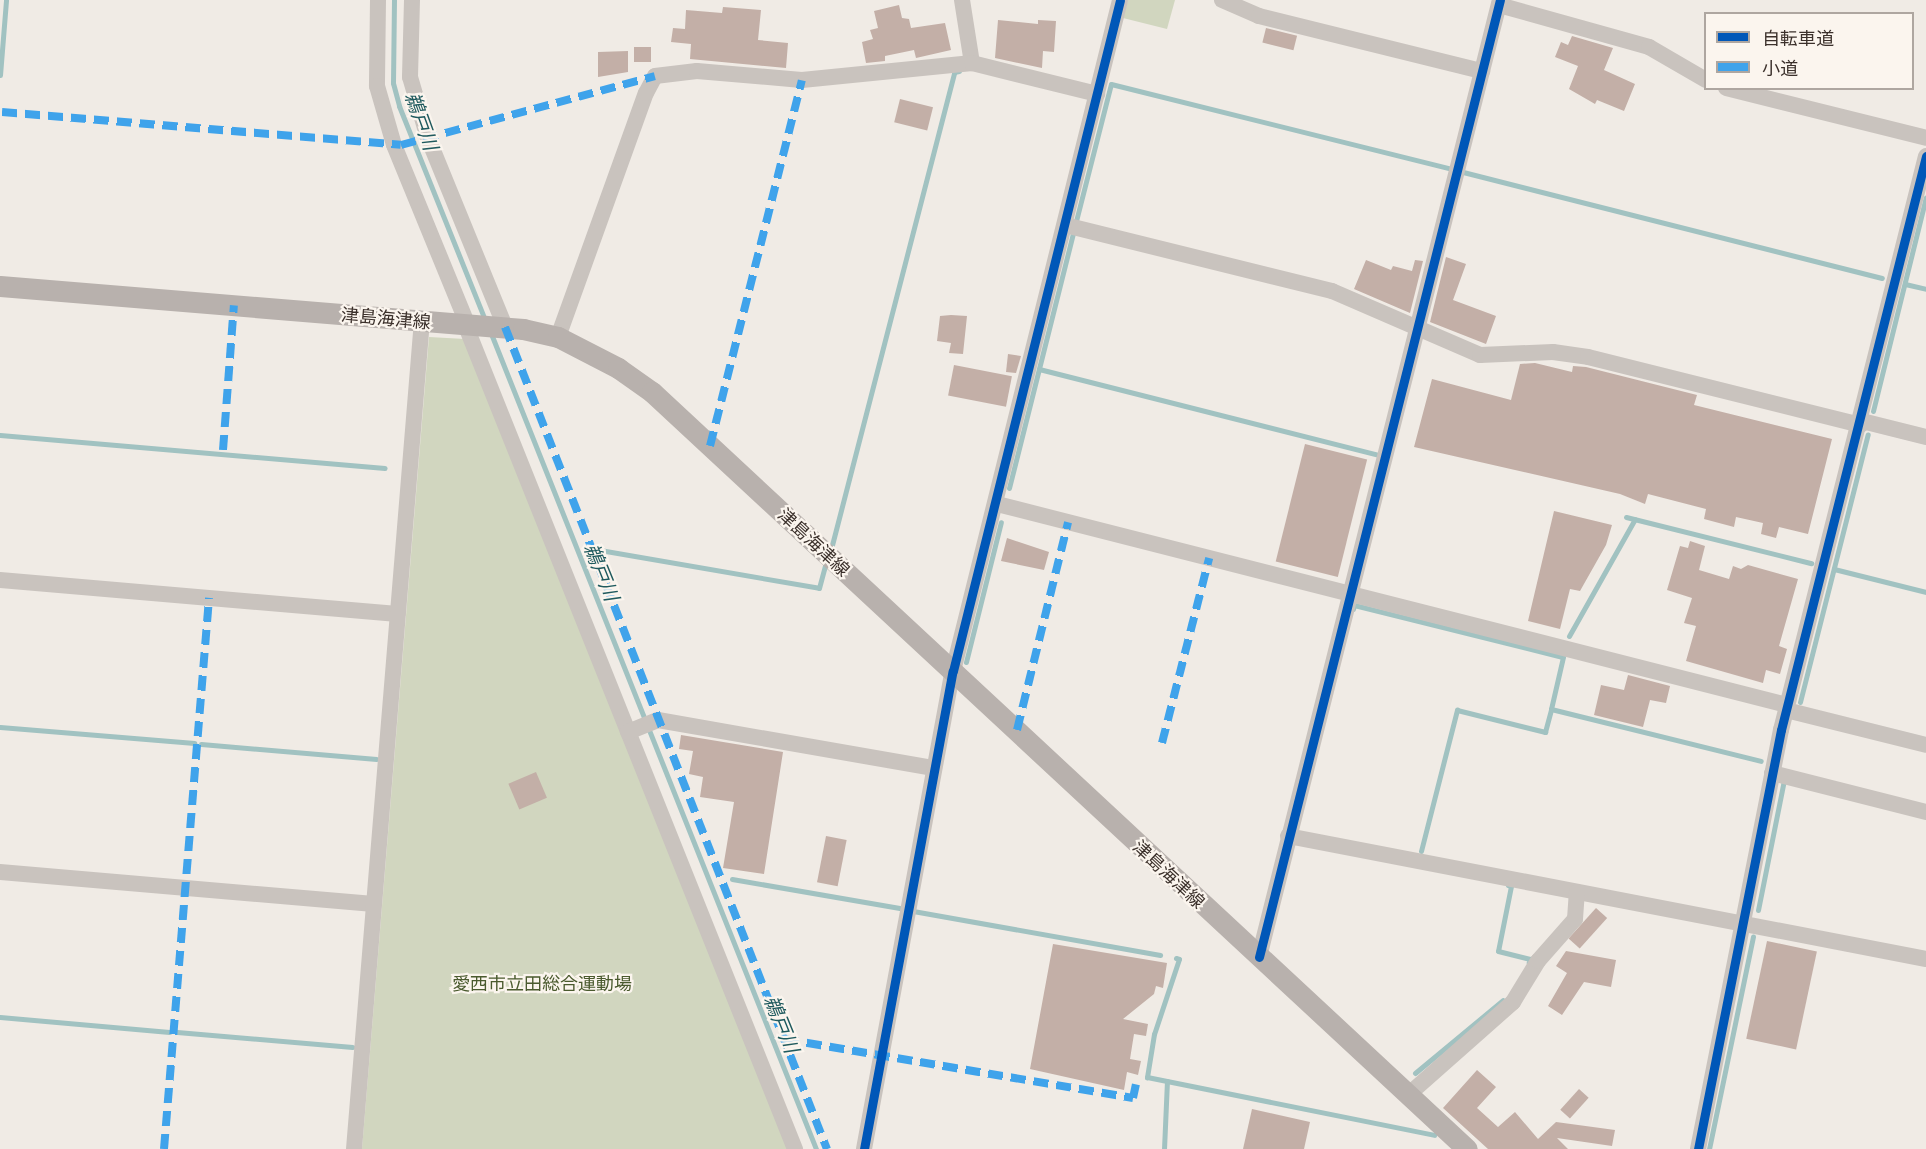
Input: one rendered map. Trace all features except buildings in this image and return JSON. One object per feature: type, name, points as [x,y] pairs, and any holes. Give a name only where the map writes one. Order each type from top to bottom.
[{"type":"main road","name":"津島海津線","points":[[0,286],[503,327],[558,337],[618,368],[652,392],[1467,1149]]},
{"type":"street","points":[[378,0],[377,86],[394,145],[469,325],[631,730],[795,1149]]},
{"type":"street","points":[[412,0],[410,77],[428,138],[503,327]]},
{"type":"street","points":[[962,0],[972,63]]},
{"type":"street","points":[[864,1149],[953,670],[997,504],[1120,0]]},
{"type":"street","points":[[1222,0],[1259,16],[1482,71]]},
{"type":"street","points":[[1260,957],[1349,593],[1500,2],[1649,47],[1704,79]]},
{"type":"street","points":[[558,337],[645,93],[655,76],[697,71],[802,80],[972,63],[1097,94]]},
{"type":"street","points":[[1734,90],[1926,138]]},
{"type":"street","points":[[1698,1149],[1786,707],[1861,423],[1926,156]]},
{"type":"street","points":[[1065,225],[1332,291],[1417,330],[1480,355],[1553,352],[1588,357],[1926,437]]},
{"type":"street","points":[[354,1149],[422,321]]},
{"type":"street","points":[[997,504],[1349,593],[1926,745]]},
{"type":"street","points":[[0,580],[398,614]]},
{"type":"street","points":[[631,730],[655,721],[934,768]]},
{"type":"street","points":[[1772,773],[1926,812]]},
{"type":"street","points":[[1288,836],[1926,959]]},
{"type":"street","points":[[0,872],[374,904]]},
{"type":"street","points":[[1408,1095],[1513,1002],[1538,962],[1575,919],[1577,892]]},
{"type":"green space","points":[[1128,0],[1175,0],[1167,29],[1123,18]]},
{"type":"green space","name":"愛西市立田総合運動場","points":[[429,337],[465,339],[789,1149],[362,1149]]},
{"type":"waterway","points":[[0,75],[6,0]]},
{"type":"waterway","name":"鵜戸川","points":[[394,0],[393,83],[399,106],[485,320]]},
{"type":"waterway","points":[[832,545],[954,72],[959,71]]},
{"type":"waterway","points":[[1076,221],[1111,84],[1451,169]]},
{"type":"waterway","points":[[1463,172],[1882,278]]},
{"type":"waterway","points":[[1873,411],[1926,197]]},
{"type":"waterway","points":[[1009,488],[1073,233]]},
{"type":"waterway","points":[[1905,284],[1926,289]]},
{"type":"waterway","name":"鵜戸川","points":[[490,331],[816,1149]]},
{"type":"waterway","points":[[1039,369],[1376,454]]},
{"type":"waterway","points":[[1800,702],[1868,434]]},
{"type":"waterway","points":[[0,435],[385,468]]},
{"type":"waterway","points":[[1626,517],[1811,563]]},
{"type":"waterway","points":[[1569,636],[1635,519]]},
{"type":"waterway","points":[[966,662],[1001,522]]},
{"type":"waterway","points":[[594,549],[819,588],[825,565]]},
{"type":"waterway","points":[[1834,569],[1926,592]]},
{"type":"waterway","points":[[1353,609],[1354,605],[1563,657],[1551,709]]},
{"type":"waterway","points":[[1421,851],[1457,710],[1545,732],[1551,709],[1761,761]]},
{"type":"waterway","points":[[0,727],[194,743]]},
{"type":"waterway","points":[[201,744],[376,759]]},
{"type":"waterway","points":[[1758,910],[1784,780]]},
{"type":"waterway","points":[[732,879],[900,908]]},
{"type":"waterway","points":[[1508,885],[1511,886],[1498,951],[1531,959],[1529,962]]},
{"type":"waterway","points":[[913,911],[1160,955]]},
{"type":"waterway","points":[[1709,1149],[1753,936]]},
{"type":"waterway","points":[[1176,958],[1179,959],[1154,1034],[1147,1077],[1434,1135]]},
{"type":"waterway","points":[[1415,1073],[1503,1000]]},
{"type":"waterway","points":[[0,1017],[169,1032]]},
{"type":"waterway","points":[[177,1032],[352,1047]]},
{"type":"waterway","points":[[1164,1149],[1167,1081]]},
{"type":"marked path","points":[[2,112],[401,145],[655,76]]},
{"type":"marked path","points":[[710,446],[802,80]]},
{"type":"marked path","points":[[223,450],[234,305]]},
{"type":"marked path","points":[[505,327],[827,1149]]},
{"type":"marked path","points":[[1017,730],[1068,522]]},
{"type":"marked path","points":[[1162,743],[1209,558]]},
{"type":"marked path","points":[[164,1149],[209,598]]},
{"type":"marked path","points":[[784,1039],[1133,1098],[1136,1084]]},
{"type":"cycle path","points":[[864,1149],[953,671],[1120,0]]},
{"type":"cycle path","points":[[1259,957],[1500,0]]},
{"type":"cycle path","points":[[1698,1149],[1781,730],[1926,156]]}]
